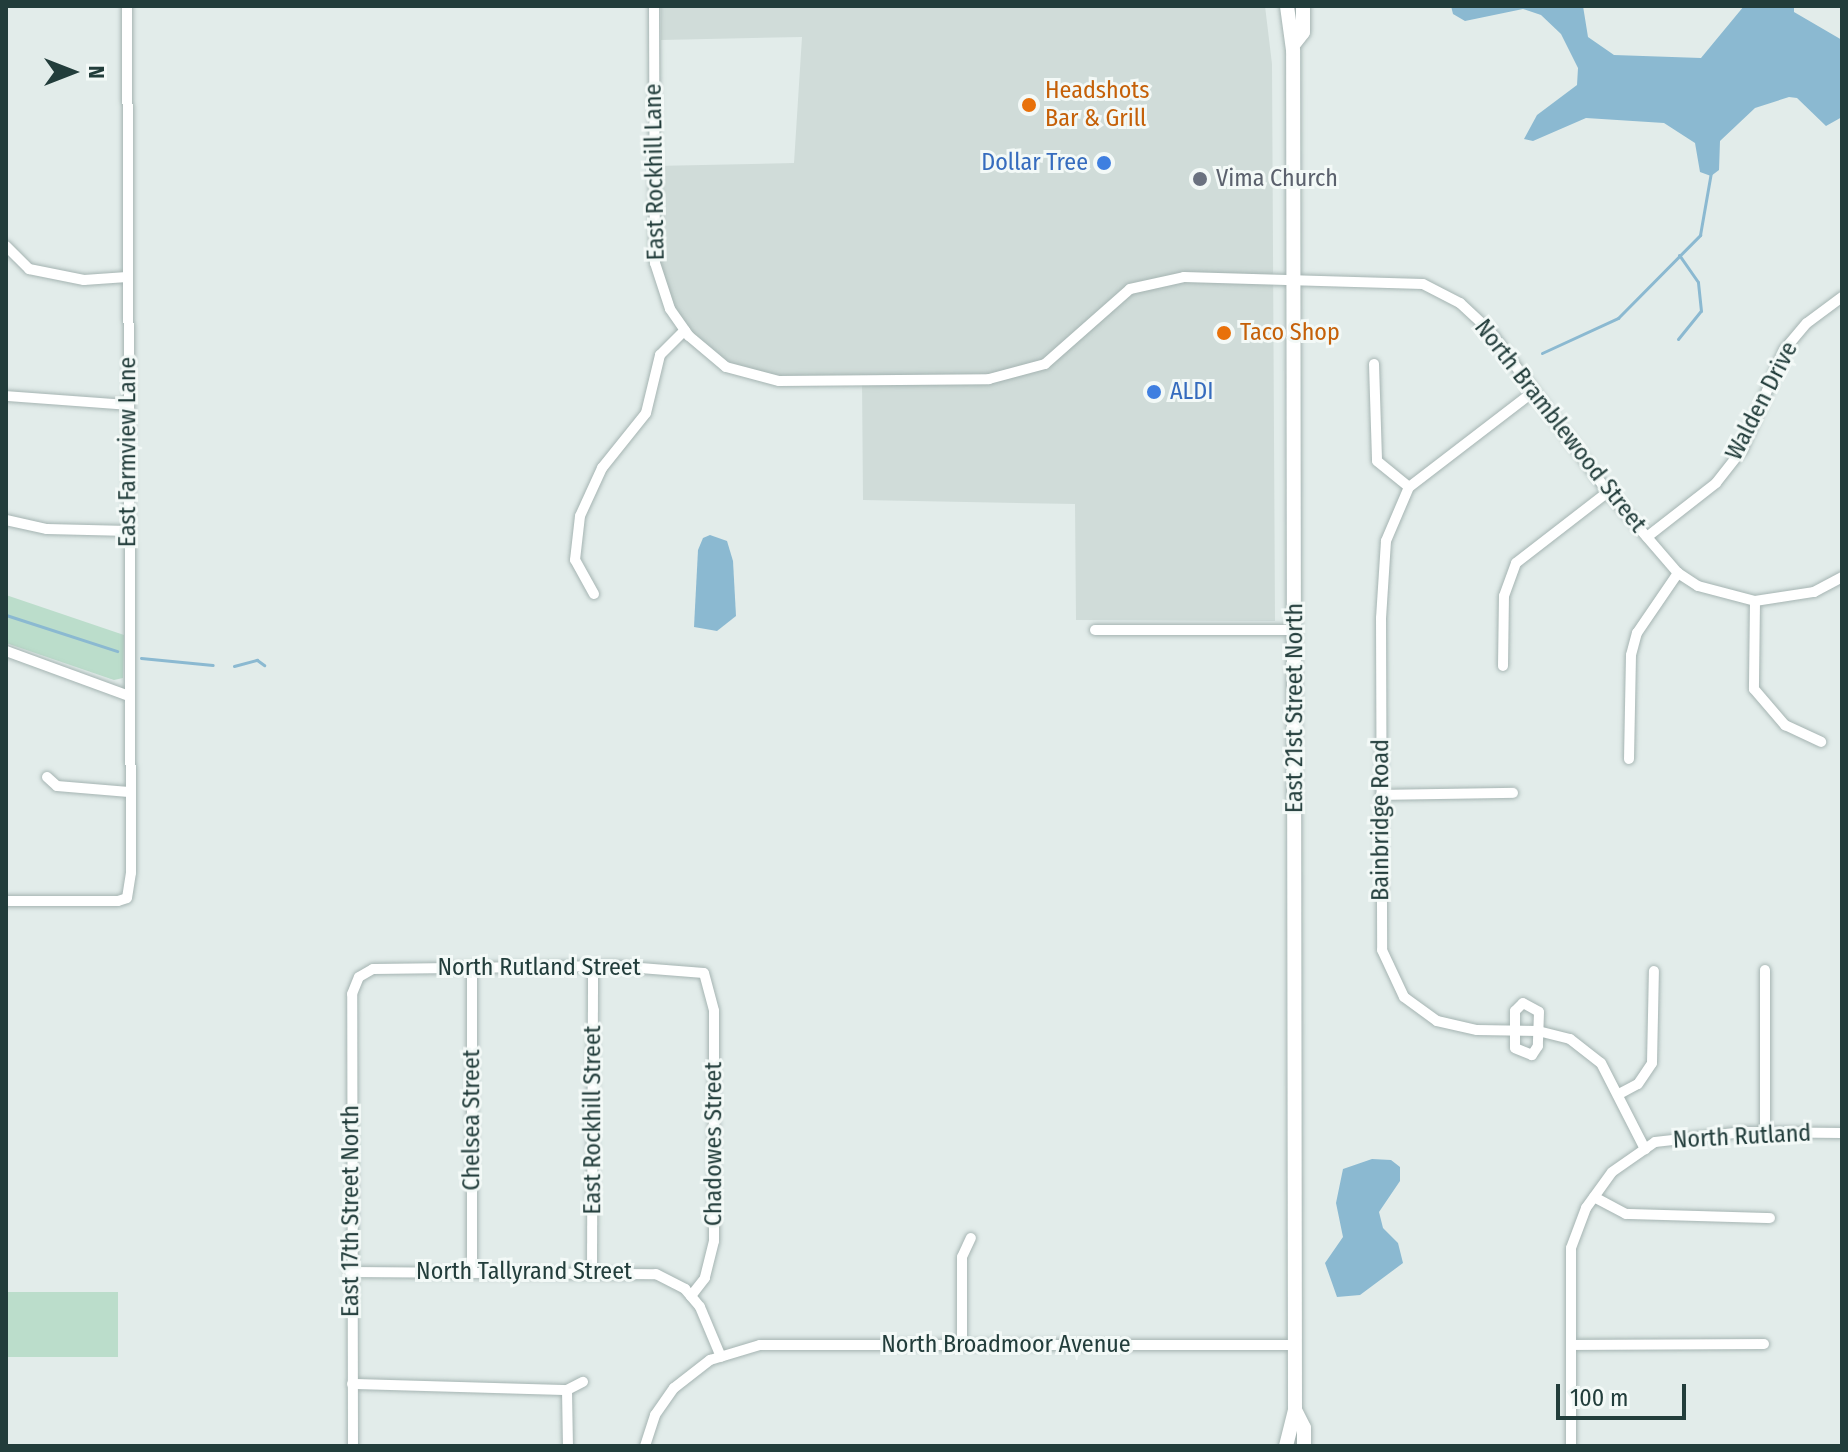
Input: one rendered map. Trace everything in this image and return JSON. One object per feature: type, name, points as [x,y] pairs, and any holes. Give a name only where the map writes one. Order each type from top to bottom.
[{"type":"main road","name":"East 21st Street North","points":[[1286,1446],[1295,1410],[1293,45],[1287,6]]},
{"type":"main road","points":[[1293,45],[1303,32],[1303,6]]},
{"type":"main road","name":"East 21st Street North","points":[[1295,1410],[1304,1428],[1304,1446]]},
{"type":"street","name":"East Farmview Lane","points":[[6,901],[127,898],[127,6]]},
{"type":"street","name":"East Rockhill Lane","points":[[654,6],[655,263],[660,289],[685,330]]},
{"type":"street","points":[[6,246],[29,269],[84,280],[127,277]]},
{"type":"street","name":"North Bramblewood Street","points":[[685,330],[726,367],[779,381],[989,379],[1045,364],[1130,289],[1184,277],[1423,284],[1460,303],[1490,331],[1608,492],[1678,573],[1698,586],[1755,601],[1814,592],[1842,577]]},
{"type":"street","name":"Walden Drive","points":[[1647,537],[1716,483],[1742,450],[1784,350],[1807,323],[1842,297]]},
{"type":"street","points":[[594,594],[575,560],[580,516],[602,468],[646,413],[660,355],[685,330]]},
{"type":"street","points":[[1374,364],[1377,461],[1409,487]]},
{"type":"street","name":"Bainbridge Road","points":[[1533,392],[1409,487],[1386,541],[1381,577],[1382,950],[1404,997],[1437,1021],[1477,1030],[1538,1031],[1570,1039],[1601,1063],[1645,1149]]},
{"type":"street","points":[[6,396],[129,405]]},
{"type":"street","points":[[1503,666],[1504,596],[1516,563],[1608,492]]},
{"type":"street","points":[[6,520],[47,529],[129,531]]},
{"type":"street","points":[[1629,759],[1631,655],[1637,633],[1678,573]]},
{"type":"street","points":[[1755,601],[1754,689],[1785,725],[1821,742]]},
{"type":"street","points":[[1095,630],[1295,630]]},
{"type":"street","points":[[6,651],[129,696]]},
{"type":"street","points":[[47,777],[57,786],[129,792]]},
{"type":"street","points":[[1381,795],[1513,793]]},
{"type":"street","name":"North Rutland Street","points":[[359,977],[373,969],[593,967],[704,973],[712,986]]},
{"type":"street","name":"East Rockhill Street","points":[[592,1273],[593,967]]},
{"type":"street","name":"Chelsea Street","points":[[472,969],[472,1271]]},
{"type":"street","points":[[1765,970],[1765,1132]]},
{"type":"street","points":[[1619,1094],[1638,1084],[1652,1063],[1654,971]]},
{"type":"street","name":"East 17th Street North","points":[[353,1446],[350,1272],[352,994],[359,977]]},
{"type":"street","name":"Chadowes Street","points":[[691,1296],[713,1257],[712,986]]},
{"type":"street","points":[[1523,1003],[1539,1012],[1538,1031],[1536,1052],[1524,1055],[1515,1048],[1515,1011],[1523,1003]]},
{"type":"street","name":"North Rutland","points":[[1645,1149],[1655,1142],[1765,1132],[1842,1133]]},
{"type":"street","points":[[1571,1446],[1571,1248],[1594,1197],[1612,1172],[1645,1149]]},
{"type":"street","points":[[1594,1197],[1626,1214],[1770,1218]]},
{"type":"street","points":[[962,1345],[962,1257],[971,1238]]},
{"type":"street","name":"North Tallyrand Street","points":[[350,1272],[656,1274],[691,1296]]},
{"type":"street","points":[[645,1446],[655,1415],[674,1388],[721,1357],[691,1296]]},
{"type":"street","points":[[1571,1345],[1764,1344]]},
{"type":"street","name":"North Broadmoor Avenue","points":[[721,1357],[760,1345],[1294,1345]]},
{"type":"street","points":[[352,1384],[567,1390],[583,1382]]},
{"type":"street","points":[[567,1390],[568,1446]]},
{"type":"shaded area","points":[[661,6],[1265,6],[1272,64],[1275,621],[1076,620],[1075,504],[863,500],[862,380],[779,381],[726,367],[685,330],[655,263],[654,166],[794,163],[802,37],[661,40]]},
{"type":"green space","points":[[6,595],[124,635],[123,678],[114,680],[6,643]]},
{"type":"green space","points":[[6,1292],[118,1292],[118,1357],[6,1357]]},
{"type":"water","points":[[1451,6],[1583,6],[1588,37],[1614,55],[1701,58],[1744,6],[1794,6],[1794,12],[1842,40],[1842,117],[1826,126],[1797,98],[1789,97],[1755,108],[1720,141],[1719,170],[1711,176],[1700,172],[1695,143],[1664,123],[1586,118],[1533,141],[1524,139],[1537,115],[1577,85],[1578,68],[1561,34],[1541,15],[1523,9],[1465,21],[1453,14]]},
{"type":"water","points":[[710,535],[727,541],[733,561],[736,616],[717,631],[694,627],[698,550],[703,538]]},
{"type":"water","points":[[1372,1159],[1391,1160],[1400,1167],[1400,1181],[1379,1212],[1383,1228],[1398,1243],[1403,1263],[1360,1295],[1337,1297],[1325,1263],[1343,1237],[1336,1203],[1343,1169]]},
{"type":"waterway","points":[[1542,353],[1618,318],[1700,235],[1711,172]]},
{"type":"waterway","points":[[1678,339],[1701,311],[1698,282],[1679,255]]},
{"type":"waterway","points":[[6,615],[117,651]]},
{"type":"waterway","points":[[141,658],[213,665]]},
{"type":"waterway","points":[[234,666],[257,660],[264,665]]},
{"type":"place","name":"Headshots Bar & Grill","points":[[1029,105]]},
{"type":"place","name":"Dollar Tree","points":[[1104,163]]},
{"type":"place","name":"Vima Church","points":[[1200,179]]},
{"type":"place","name":"Taco Shop","points":[[1224,333]]},
{"type":"place","name":"ALDI","points":[[1154,392]]}]
